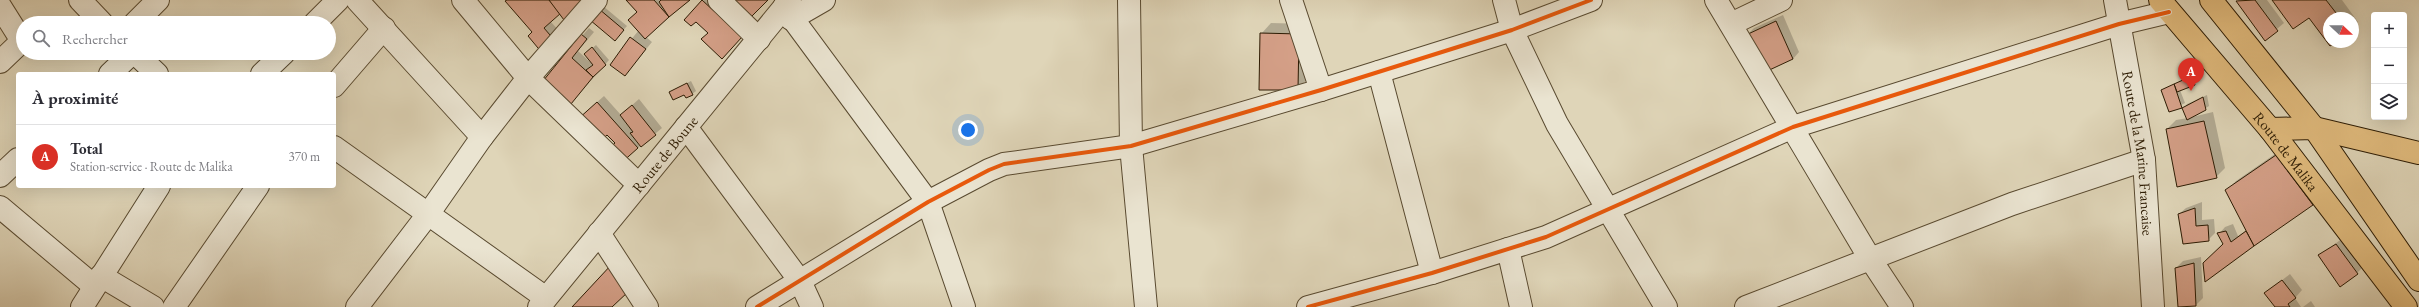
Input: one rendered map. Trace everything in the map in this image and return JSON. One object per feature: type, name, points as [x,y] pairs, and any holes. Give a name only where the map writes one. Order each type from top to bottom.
[{"type":"main road","points":[[2210,0],[2314,128],[2419,280]]},
{"type":"main road","name":"Route de Malika","points":[[2165,6],[2270,129],[2406,307]]},
{"type":"main road","points":[[2270,129],[2314,128],[2419,153]]},
{"type":"street","points":[[80,0],[95,16]]},
{"type":"street","points":[[142,16],[158,0]]},
{"type":"street","points":[[321,16],[338,0]]},
{"type":"street","points":[[463,0],[528,78],[639,185]]},
{"type":"street","points":[[357,307],[429,213],[482,137],[528,78],[596,0]]},
{"type":"street","points":[[719,0],[759,39]]},
{"type":"street","points":[[824,0],[789,9],[928,202],[964,307]]},
{"type":"street","points":[[1129,0],[1131,146],[1146,307]]},
{"type":"street","points":[[1291,0],[1321,90]]},
{"type":"street","points":[[1504,0],[1512,30],[1572,151],[1610,210],[1666,307]]},
{"type":"street","points":[[757,307],[928,202],[989,170],[1004,164],[1131,146],[1321,90],[1512,30],[1591,0]]},
{"type":"street","points":[[1716,0],[1869,257],[1902,307]]},
{"type":"street","points":[[1731,24],[1781,0]]},
{"type":"street","name":"Route de la Marine Francaise","points":[[2115,0],[2144,160],[2153,307]]},
{"type":"street","points":[[367,3],[384,28],[482,137]]},
{"type":"street","points":[[0,6],[16,31]]},
{"type":"street","points":[[1308,307],[1432,273],[1546,237],[1610,210],[1792,127],[2119,24],[2165,6]]},
{"type":"street","name":"Route de Boune","points":[[543,302],[759,39],[789,9]]},
{"type":"street","points":[[336,84],[384,28]]},
{"type":"street","points":[[0,62],[16,47]]},
{"type":"street","points":[[112,72],[125,60]]},
{"type":"street","points":[[141,60],[155,72]]},
{"type":"street","points":[[264,72],[277,60]]},
{"type":"street","points":[[1379,72],[1432,273]]},
{"type":"street","points":[[686,127],[800,281],[812,307]]},
{"type":"street","points":[[336,148],[429,213],[543,302]]},
{"type":"street","points":[[1746,307],[1869,257],[2012,204],[2144,160]]},
{"type":"street","points":[[0,176],[16,161]]},
{"type":"street","points":[[82,307],[157,188]]},
{"type":"street","points":[[174,307],[257,188]]},
{"type":"street","points":[[0,207],[97,281],[153,307]]},
{"type":"street","points":[[599,233],[647,307]]},
{"type":"street","points":[[1508,249],[1521,307]]},
{"type":"building","points":[[549,0],[561,13],[544,28],[556,42],[543,54],[528,36],[532,32],[505,1]]},
{"type":"building","points":[[549,0],[590,0],[564,20]]},
{"type":"building","points":[[626,0],[654,0],[669,17],[645,39],[628,20],[637,12]]},
{"type":"building","points":[[661,0],[690,0],[669,17],[659,2]]},
{"type":"building","points":[[702,0],[742,37],[722,59],[701,39],[708,33],[696,22],[691,26],[684,20]]},
{"type":"building","points":[[729,0],[768,0],[748,20]]},
{"type":"building","points":[[2255,0],[2278,31],[2265,41],[2236,1]]},
{"type":"building","points":[[2272,0],[2326,0],[2335,12],[2323,12],[2323,37],[2309,18],[2293,29]]},
{"type":"building","points":[[599,9],[624,30],[615,41],[590,20]]},
{"type":"building","points":[[1776,21],[1793,59],[1763,73],[1746,35]]},
{"type":"building","points":[[1260,33],[1299,34],[1298,90],[1259,90]]},
{"type":"building","points":[[581,34],[587,39],[572,58],[593,77],[571,104],[543,81]]},
{"type":"building","points":[[630,37],[646,49],[625,76],[610,65]]},
{"type":"building","points":[[592,47],[606,65],[593,77],[586,70],[593,65],[584,54]]},
{"type":"building","points":[[2192,76],[2195,85],[2177,92],[2174,84]]},
{"type":"building","points":[[687,83],[693,95],[686,98],[684,95],[673,100],[669,92]]},
{"type":"building","points":[[2174,84],[2182,108],[2169,112],[2161,90]]},
{"type":"building","points":[[2203,97],[2206,110],[2187,120],[2182,108]]},
{"type":"building","points":[[597,102],[638,148],[620,164],[607,150],[615,143],[607,135],[598,143],[577,120]]},
{"type":"building","points":[[632,105],[656,135],[641,147],[630,133],[633,132],[620,115]]},
{"type":"building","points":[[2204,121],[2217,178],[2177,187],[2166,129]]},
{"type":"building","points":[[2276,155],[2313,205],[2254,246],[2225,190]]},
{"type":"building","points":[[2195,208],[2196,226],[2208,225],[2209,241],[2183,244],[2178,214]]},
{"type":"building","points":[[2226,231],[2231,242],[2246,231],[2254,246],[2205,282],[2203,263],[2223,244],[2217,233]]},
{"type":"building","points":[[2336,244],[2358,274],[2340,287],[2318,255]]},
{"type":"building","points":[[2194,263],[2196,306],[2178,307],[2175,268]]},
{"type":"building","points":[[612,264],[629,291],[612,307],[572,307]]},
{"type":"building","points":[[2282,280],[2296,298],[2288,304],[2290,307],[2275,307],[2264,293]]},
{"type":"cycle path","points":[[757,307],[928,202],[989,170],[1004,164],[1131,146],[1321,90],[1512,30],[1591,0]]},
{"type":"cycle path","points":[[1308,307],[1432,273],[1546,237],[1793,127],[2119,24],[2169,12]]},
{"type":"place","name":"Total","points":[[2191,91]]}]
